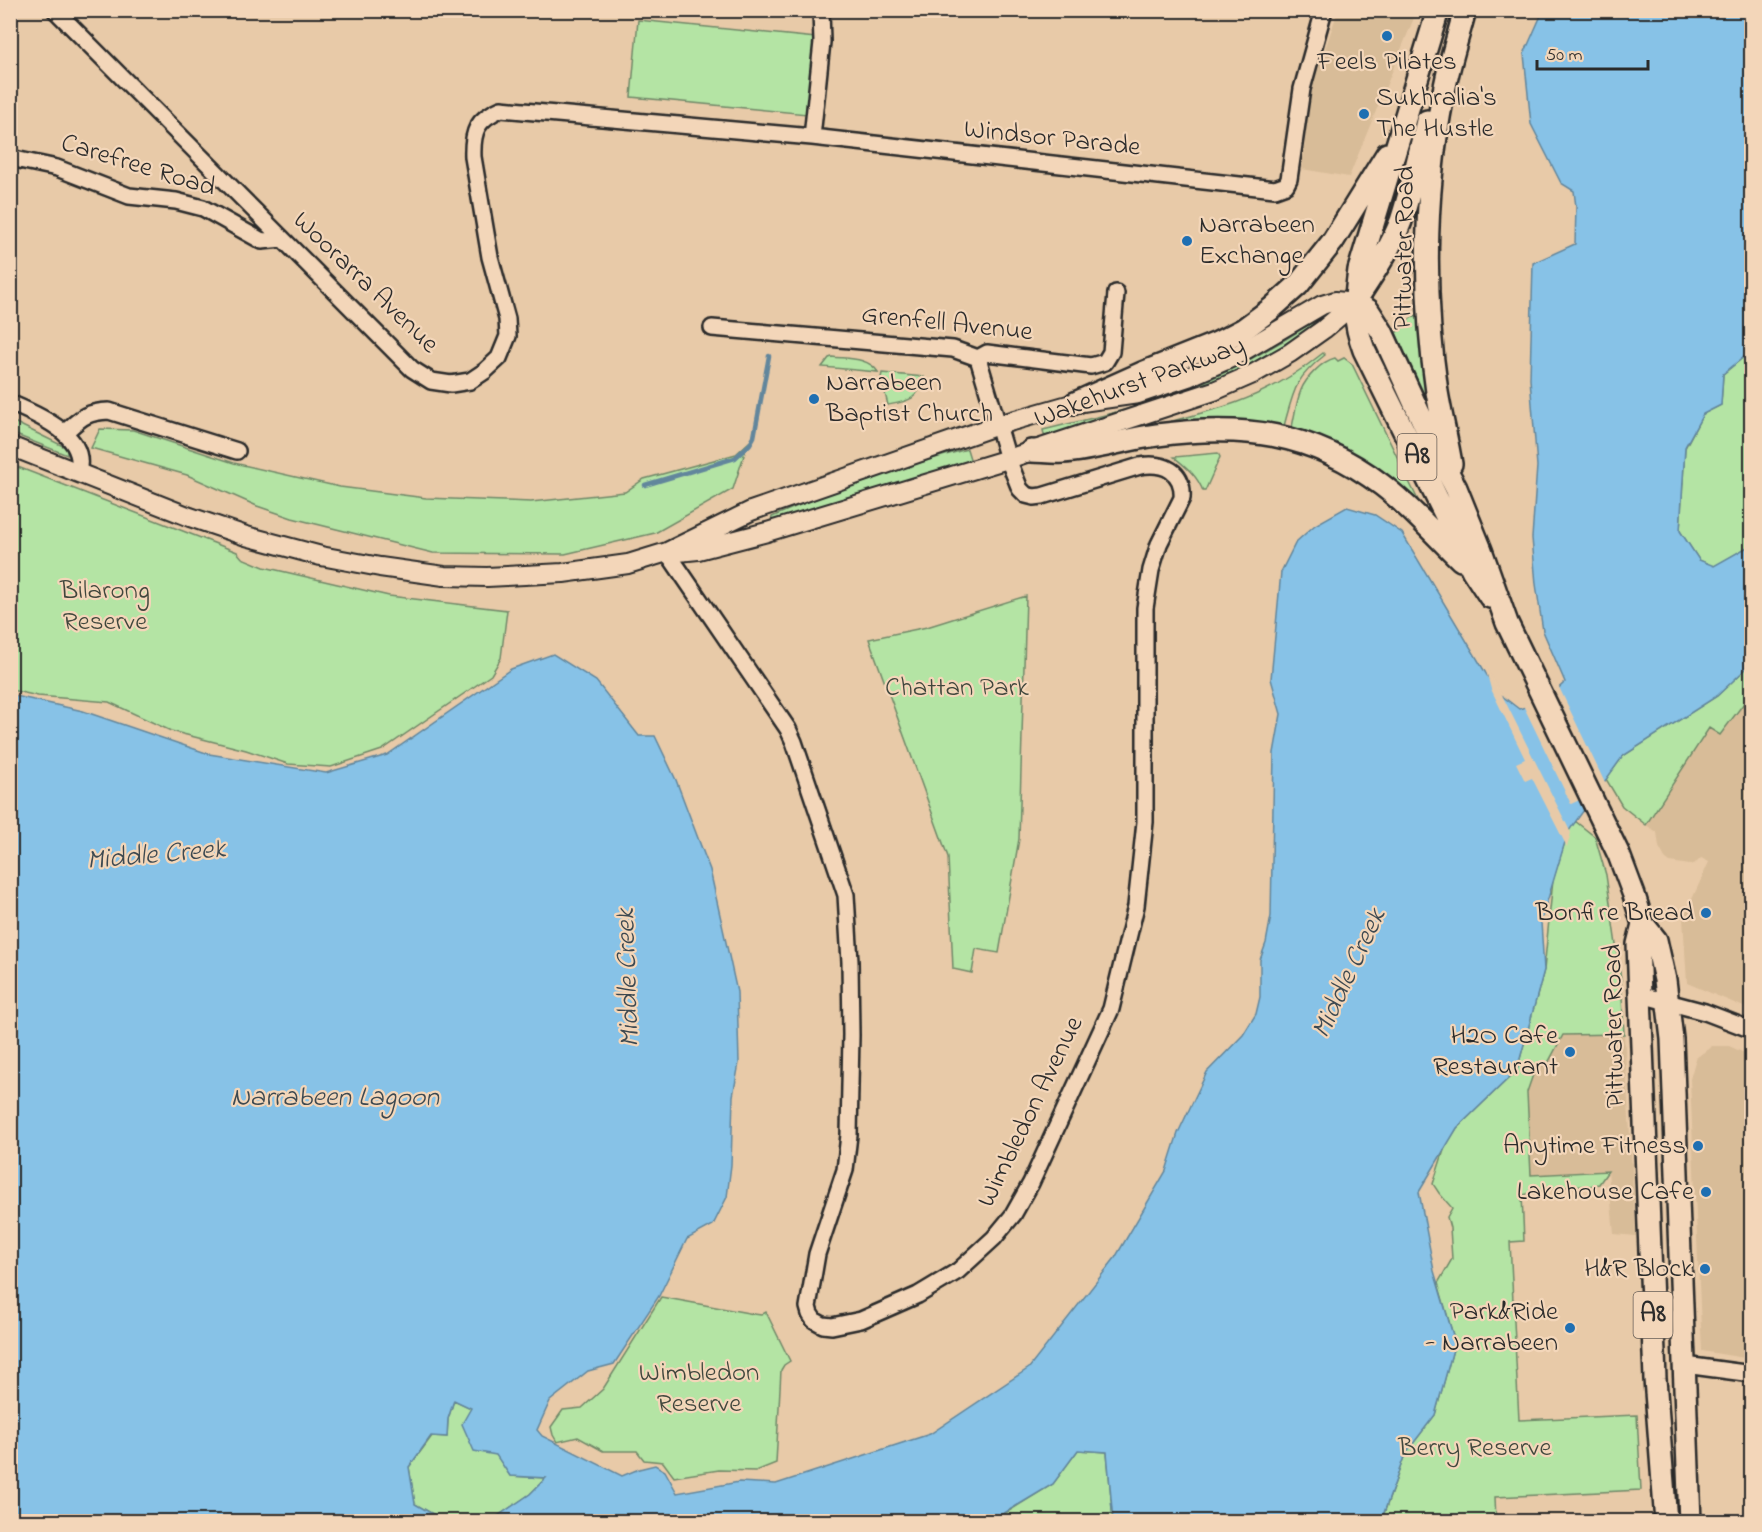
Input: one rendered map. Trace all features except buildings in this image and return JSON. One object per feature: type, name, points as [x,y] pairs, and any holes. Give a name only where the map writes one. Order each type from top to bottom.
[{"type":"highway","name":"Pittwater Road","points":[[1438,10],[1359,270],[1355,323],[1364,350],[1473,571],[1507,623]]},
{"type":"highway","name":"Pittwater Road","points":[[1456,488],[1436,381],[1429,310],[1428,248],[1435,146],[1447,78],[1465,10]]},
{"type":"highway","points":[[1355,303],[1388,250],[1400,222],[1411,189],[1428,117],[1447,78]]},
{"type":"highway","points":[[1075,403],[1217,343],[1244,329],[1271,309],[1298,285],[1333,241],[1400,134]]},
{"type":"highway","name":"Pittwater Road","points":[[1355,303],[1368,310],[1377,323],[1456,488],[1507,623],[1619,855],[1643,924],[1656,940],[1665,980],[1672,1039],[1690,1521]]},
{"type":"highway","points":[[1031,451],[1062,452],[1186,431],[1247,431],[1284,437],[1330,453],[1353,465],[1404,504],[1473,571]]},
{"type":"highway","name":"Pittwater Road","points":[[1643,924],[1638,944],[1655,1379],[1666,1521]]},
{"type":"main road","name":"Wakehurst Parkway","points":[[10,446],[190,517],[246,536],[321,556],[444,576],[521,577],[596,570],[628,564],[667,552],[751,511],[998,424],[1075,403],[1138,394],[1188,377],[1233,357],[1322,304],[1335,301],[1355,303]]},
{"type":"main road","name":"Wakehurst Parkway","points":[[667,552],[698,550],[740,541],[1008,459],[1214,391],[1253,374],[1290,353],[1355,303]]},
{"type":"main road","points":[[751,511],[767,532]]},
{"type":"street","name":"Woorarra Avenue","points":[[55,10],[412,369],[431,381],[451,384],[470,381],[498,358],[508,336],[507,319],[490,257],[473,157],[473,141],[477,126],[488,114],[501,109],[520,109],[812,137]]},
{"type":"street","points":[[812,137],[822,42],[821,10]]},
{"type":"street","name":"Windsor Parade","points":[[812,137],[1266,189],[1281,188],[1289,179],[1302,89],[1324,10]]},
{"type":"street","name":"Carefree Road","points":[[10,159],[57,168],[129,196],[176,201],[203,208],[262,241],[282,239]]},
{"type":"street","name":"Grenfell Avenue","points":[[712,328],[953,349],[978,358],[987,353],[1091,366],[1105,362],[1111,352],[1116,293]]},
{"type":"street","name":"Wimbledon Avenue","points":[[667,552],[788,729],[846,895],[851,1035],[849,1135],[845,1170],[817,1254],[808,1307],[814,1320],[823,1325],[832,1326],[861,1320],[918,1295],[958,1271],[994,1239],[1013,1215],[1031,1183],[1111,1009],[1136,906],[1145,822],[1145,608],[1151,570],[1159,544],[1182,498],[1181,482],[1169,470],[1159,465],[1149,464],[1034,498],[1026,495],[1020,489],[1008,459],[978,358]]},
{"type":"street","points":[[10,403],[64,433],[79,453],[81,463],[78,472]]},
{"type":"street","points":[[64,433],[82,417],[94,412],[109,411],[237,451]]},
{"type":"street","points":[[1641,994],[1705,1012],[1752,1030]]},
{"type":"street","points":[[1684,1365],[1752,1374]]},
{"type":"shaded area","points":[[1338,11],[1416,13],[1349,177],[1302,169],[1310,93]]},
{"type":"shaded area","points":[[1751,698],[1751,1010],[1687,983],[1683,919],[1709,862],[1701,858],[1690,865],[1670,862],[1659,847],[1657,832],[1646,825],[1709,728],[1720,735],[1744,703]]},
{"type":"shaded area","points":[[1624,1034],[1636,1236],[1614,1234],[1608,1171],[1530,1175],[1527,1092],[1536,1066],[1548,1063],[1563,1035]]},
{"type":"shaded area","points":[[1712,1046],[1729,1046],[1751,1056],[1751,1359],[1702,1351],[1690,1079],[1696,1058]]},
{"type":"green space","points":[[638,20],[816,38],[807,114],[631,97]]},
{"type":"green space","points":[[1419,314],[1434,426],[1396,333],[1411,318]]},
{"type":"green space","points":[[1313,322],[1315,327],[1243,372],[1045,439],[1043,430],[1129,409],[1197,385],[1248,361]]},
{"type":"green space","points":[[1751,351],[1751,545],[1714,567],[1699,560],[1680,531],[1685,448],[1703,414],[1721,405],[1723,374]]},
{"type":"green space","points":[[1323,353],[1325,355],[1307,371],[1297,386],[1284,426],[1278,426],[1277,429],[1159,425],[1247,399],[1292,375]]},
{"type":"green space","points":[[832,357],[863,361],[878,372],[822,367]]},
{"type":"green space","points":[[1335,358],[1338,361],[1344,358],[1352,364],[1418,500],[1370,468],[1291,432],[1303,385],[1320,366]]},
{"type":"green space","points":[[882,373],[924,377],[916,395],[902,402],[888,405],[881,378]]},
{"type":"green space","points":[[10,420],[67,448],[67,455],[11,433]]},
{"type":"green space","points":[[100,429],[133,430],[234,463],[340,487],[426,498],[531,502],[625,492],[644,479],[736,454],[748,443],[733,489],[655,533],[565,554],[433,553],[292,518],[257,506],[187,475],[91,448]]},
{"type":"green space","points":[[967,449],[971,462],[771,523],[772,517],[844,488]]},
{"type":"green space","points":[[1218,453],[1220,457],[1205,491],[1191,472],[1174,457]]},
{"type":"green space","name":"Bilarong Reserve","points":[[10,464],[237,552],[242,558],[264,567],[389,596],[507,610],[501,658],[491,675],[382,750],[331,767],[288,764],[246,750],[171,731],[109,702],[38,696],[11,690]]},
{"type":"green space","name":"Chattan Park","points":[[1026,596],[1019,839],[999,953],[976,949],[972,973],[953,969],[948,857],[869,639],[927,627]]},
{"type":"green space","points":[[1751,664],[1751,698],[1744,703],[1720,735],[1709,728],[1646,825],[1622,806],[1606,779],[1623,756],[1717,696]]},
{"type":"green space","name":"Berry Reserve","points":[[1575,821],[1595,837],[1606,875],[1621,980],[1624,1034],[1563,1035],[1548,1063],[1536,1066],[1527,1092],[1531,1175],[1608,1171],[1599,1184],[1561,1187],[1522,1195],[1524,1241],[1510,1242],[1519,1420],[1637,1415],[1641,1490],[1495,1497],[1496,1521],[1381,1522],[1405,1454],[1435,1415],[1455,1342],[1438,1283],[1452,1259],[1447,1217],[1452,1208],[1433,1184],[1445,1147],[1457,1128],[1517,1070],[1544,970],[1553,880],[1568,832]]},
{"type":"green space","name":"Wimbledon Reserve","points":[[661,1297],[761,1315],[766,1312],[790,1361],[781,1370],[776,1463],[756,1471],[719,1470],[674,1477],[663,1462],[644,1460],[637,1451],[603,1451],[578,1437],[557,1442],[551,1427],[563,1410],[582,1408],[603,1389]]},
{"type":"green space","points":[[454,1400],[471,1408],[510,1476],[546,1478],[530,1494],[492,1520],[445,1521],[415,1504],[409,1467],[432,1436],[447,1437],[448,1419]]},
{"type":"green space","points":[[1078,1450],[1107,1452],[1113,1521],[991,1522],[1053,1484]]},
{"type":"water","name":"Narrabeen Lagoon","points":[[1543,11],[1751,11],[1751,351],[1723,374],[1721,405],[1703,414],[1685,447],[1680,531],[1699,560],[1714,566],[1751,545],[1751,664],[1717,696],[1623,756],[1568,832],[1541,922],[1544,970],[1517,1070],[1457,1128],[1419,1192],[1434,1271],[1455,1342],[1435,1415],[1405,1454],[1381,1521],[1113,1521],[1107,1452],[1078,1450],[1053,1484],[991,1521],[470,1521],[492,1520],[530,1494],[546,1478],[510,1476],[496,1455],[474,1451],[462,1424],[471,1408],[454,1400],[448,1419],[447,1437],[431,1436],[409,1467],[415,1504],[445,1521],[11,1522],[11,695],[83,711],[209,754],[326,773],[387,755],[511,669],[553,654],[596,681],[639,736],[655,736],[676,780],[710,870],[737,992],[739,1063],[733,1096],[731,1165],[727,1197],[713,1225],[687,1239],[659,1296],[614,1364],[588,1371],[550,1401],[537,1430],[542,1436],[622,1476],[655,1465],[665,1471],[677,1493],[739,1482],[776,1484],[930,1434],[1029,1368],[1115,1258],[1166,1171],[1178,1133],[1207,1072],[1243,1035],[1256,1014],[1260,997],[1260,960],[1271,916],[1274,753],[1281,714],[1271,679],[1281,572],[1296,542],[1315,525],[1347,507],[1375,515],[1402,533],[1497,692],[1519,709],[1545,701],[1565,682],[1543,631],[1532,538],[1537,466],[1530,379],[1533,263],[1575,244],[1576,207],[1574,191],[1561,183],[1531,124],[1524,54]]},
{"type":"pier","points":[[1485,667],[1500,691],[1571,833],[1567,847],[1532,778],[1525,781],[1516,763],[1525,759],[1491,689]]},
{"type":"pier","points":[[1558,685],[1606,785],[1603,789],[1571,804],[1523,705],[1544,698]]},
{"type":"waterway","points":[[645,485],[735,458],[750,444],[754,437],[769,356]]},
{"type":"place","name":"Feels Pilates","points":[[1387,36]]},
{"type":"place","name":"Sukhralia's The Hustle","points":[[1364,114]]},
{"type":"place","name":"Narrabeen Exchange","points":[[1187,241]]},
{"type":"place","name":"Narrabeen Baptist Church","points":[[814,399]]},
{"type":"place","name":"Bonfire Bread","points":[[1706,913]]},
{"type":"place","name":"H2O Cafe Restaurant","points":[[1570,1052]]},
{"type":"place","name":"Anytime Fitness","points":[[1698,1146]]},
{"type":"place","name":"Lakehouse Cafe","points":[[1706,1192]]},
{"type":"place","name":"H&R Block","points":[[1705,1269]]},
{"type":"place","name":"Park&Ride - Narrabeen","points":[[1570,1328]]},
{"type":"water label","name":"Middle Creek","points":[[156,856]]},
{"type":"water label","name":"Middle Creek","points":[[1350,974]]},
{"type":"water label","name":"Middle Creek","points":[[629,978]]}]
